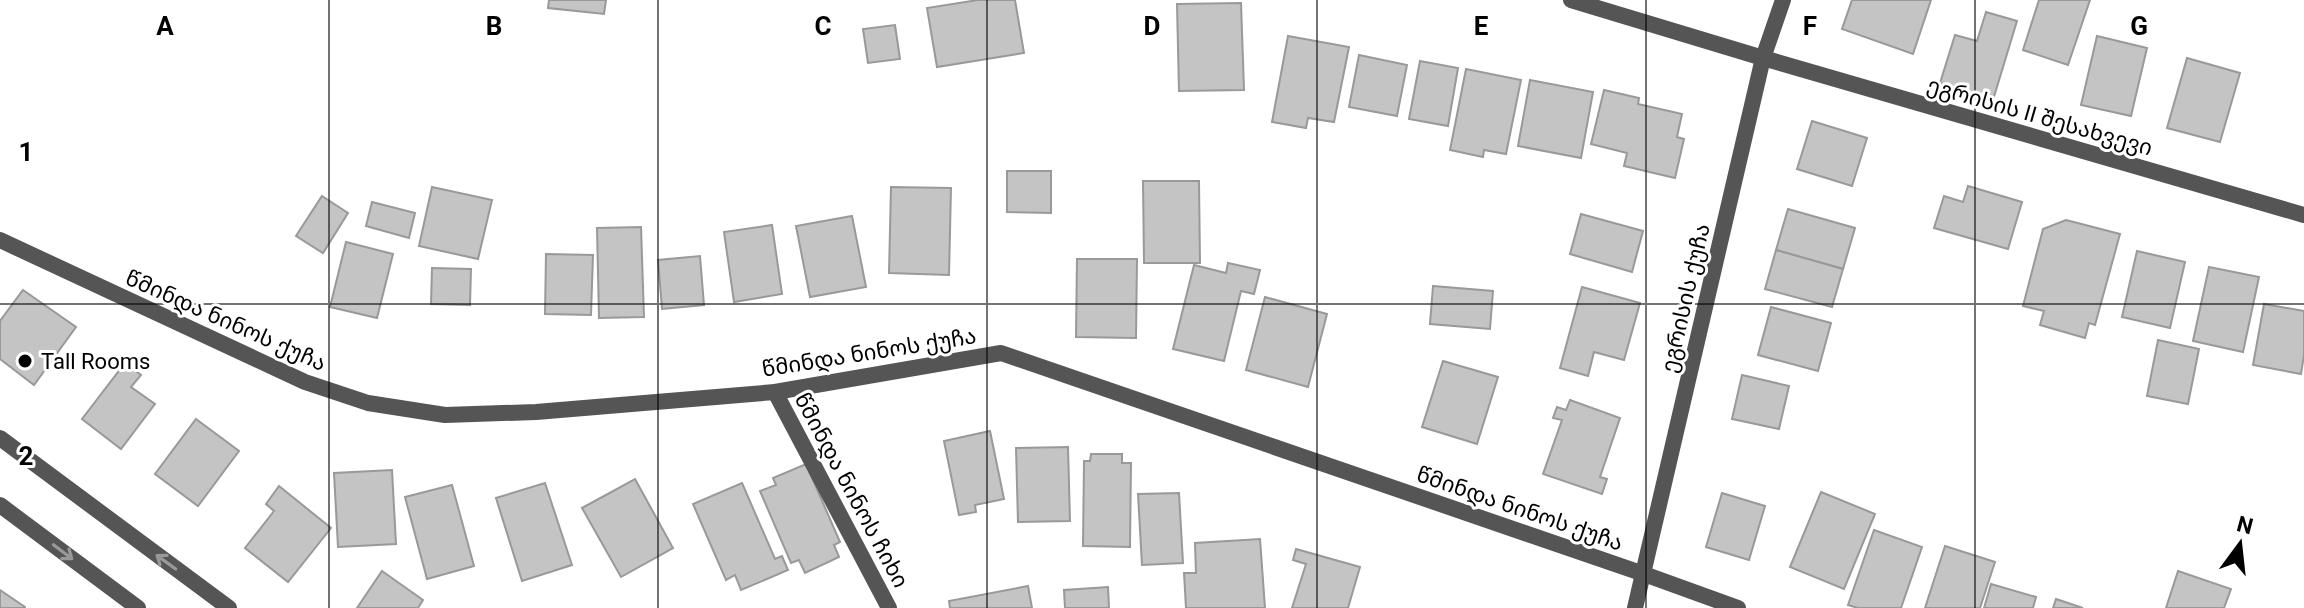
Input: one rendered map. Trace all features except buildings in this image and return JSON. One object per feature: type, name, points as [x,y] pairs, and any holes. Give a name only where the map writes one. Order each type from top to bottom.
[{"type":"street","name":"ეგრისის II შესახვევი","points":[[1571,0],[2304,215]]},
{"type":"street","name":"ეგრისის ქუჩა","points":[[1635,608],[1763,58],[1783,0]]},
{"type":"street","name":"წმინდა ნინოს ქუჩა","points":[[0,240],[305,382],[368,403],[445,415],[536,412],[775,392],[1001,353],[1738,608]]},
{"type":"street","name":"წმინდა ნინოს ჩიხი","points":[[775,392],[889,608]]},
{"type":"street","points":[[0,438],[229,608]]},
{"type":"street","points":[[0,505],[138,608]]},
{"type":"place","name":"Tall Rooms","points":[[25,361]]}]
